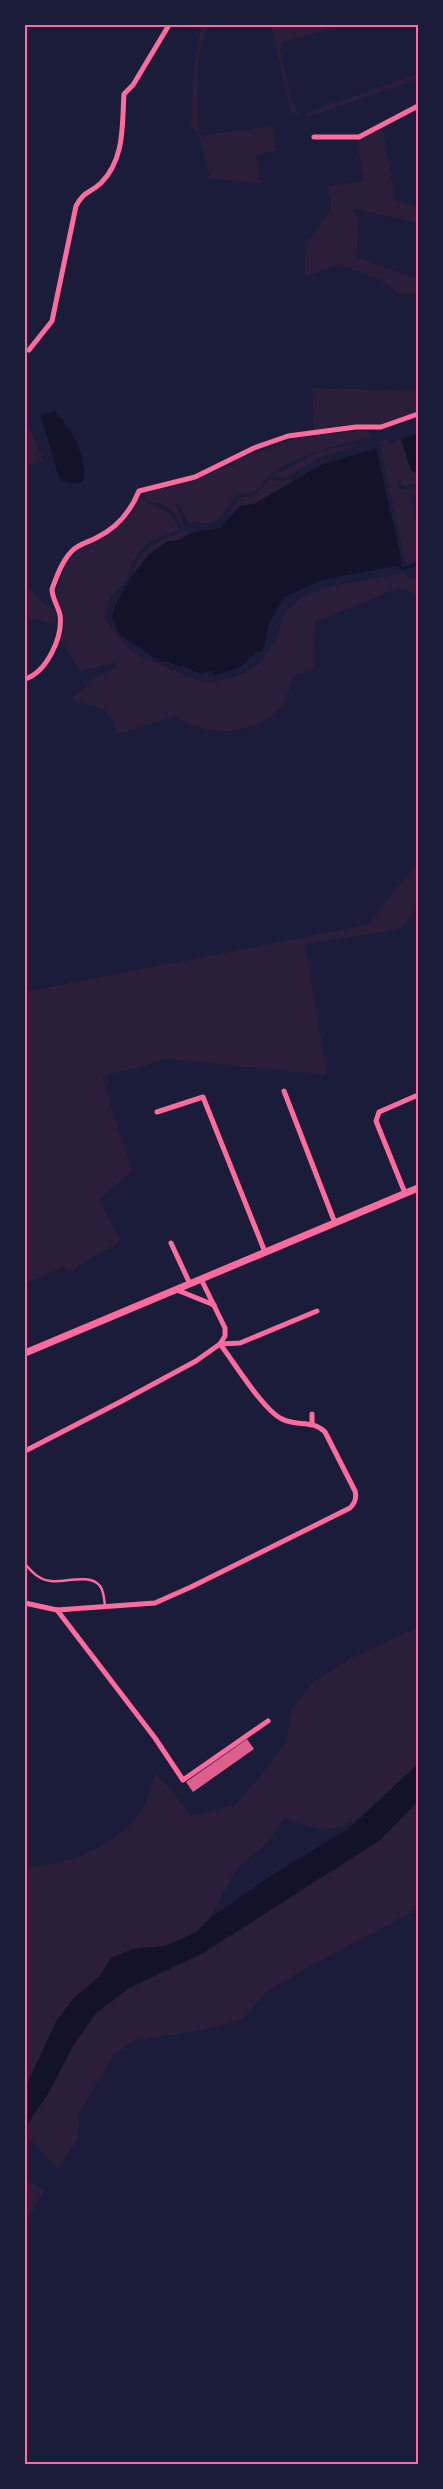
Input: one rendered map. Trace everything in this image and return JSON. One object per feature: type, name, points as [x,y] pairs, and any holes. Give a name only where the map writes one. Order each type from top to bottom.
[{"type":"main road","points":[[25,1353],[418,1188]]},
{"type":"street","points":[[29,350],[52,321],[76,206],[83,194],[101,183],[118,157],[121,144],[124,94],[132,85],[169,25]]},
{"type":"street","points":[[314,137],[359,136],[418,106]]},
{"type":"street","points":[[25,678],[41,666],[59,637],[60,616],[52,589],[65,560],[73,549],[105,534],[124,518],[135,503],[139,491],[195,477],[254,448],[288,436],[356,427],[381,427],[418,414]]},
{"type":"street","points":[[284,1091],[335,1223]]},
{"type":"street","points":[[405,1193],[376,1121],[379,1112],[418,1095]]},
{"type":"street","points":[[158,1112],[203,1097],[266,1252]]},
{"type":"street","points":[[171,1243],[190,1284]]},
{"type":"street","points":[[25,1451],[129,1398],[196,1361],[220,1344],[225,1336],[225,1328],[201,1279]]},
{"type":"street","points":[[177,1290],[214,1305]]},
{"type":"street","points":[[220,1344],[240,1343],[318,1312]]},
{"type":"street","points":[[25,1603],[57,1610],[146,1605],[167,1598],[350,1508],[356,1496],[355,1491],[325,1432],[318,1425],[289,1422],[275,1414],[220,1344]]},
{"type":"street","points":[[312,1414],[312,1424]]},
{"type":"street","points":[[57,1610],[155,1738],[183,1780],[268,1721]]},
{"type":"lane","points":[[25,1564],[36,1575],[51,1581],[88,1580],[95,1583],[100,1586],[105,1607]]},
{"type":"shaded area","points":[[201,25],[249,25],[210,27],[204,36],[198,79],[199,136],[273,126],[276,151],[256,155],[260,183],[210,179],[199,137],[196,131],[191,129],[194,69]]},
{"type":"shaded area","points":[[271,25],[344,25],[284,42],[280,50],[293,106],[299,115],[291,113]]},
{"type":"shaded area","points":[[418,74],[418,79],[308,117],[306,113]]},
{"type":"shaded area","points":[[383,129],[395,200],[418,207],[418,223],[353,209],[359,220],[356,257],[418,279],[418,294],[397,293],[383,281],[338,264],[305,277],[305,251],[309,240],[327,215],[331,204],[328,186],[364,181],[359,153],[359,139]]},
{"type":"shaded area","points":[[312,388],[418,391],[418,412],[381,424],[352,425],[314,430]]},
{"type":"shaded area","points":[[55,411],[77,442],[80,451],[84,480],[78,484],[60,481],[41,416]]},
{"type":"shaded area","points":[[25,422],[33,434],[44,462],[25,465]]},
{"type":"shaded area","points":[[367,431],[370,438],[331,447],[285,466],[271,474],[255,491],[236,495],[221,516],[213,522],[189,524],[178,502],[176,505],[184,527],[182,528],[168,508],[149,501],[142,496],[152,491],[198,479],[225,466],[236,465],[236,460],[297,438]]},
{"type":"shaded area","points":[[418,433],[418,474],[411,470],[401,439]]},
{"type":"shaded area","points":[[401,439],[411,470],[418,474],[418,483],[403,486],[401,480],[397,481],[400,490],[418,487],[418,495],[411,497],[418,531],[418,560],[406,564],[379,441],[386,440],[391,445]]},
{"type":"shaded area","points":[[359,443],[352,448],[320,457],[287,477],[271,477],[321,451]]},
{"type":"shaded area","points":[[376,448],[402,563],[400,565],[322,580],[284,597],[269,623],[264,648],[260,652],[256,652],[239,668],[214,675],[211,671],[200,674],[183,666],[180,667],[168,662],[161,662],[119,634],[112,617],[116,603],[134,573],[148,555],[168,541],[178,540],[194,532],[220,528],[240,506],[254,504],[321,465]]},
{"type":"shaded area","points":[[291,478],[293,482],[254,504],[240,506],[234,514],[230,510],[239,498],[255,495],[269,480],[284,481]]},
{"type":"shaded area","points":[[140,497],[171,515],[179,530],[151,541],[140,551],[132,562],[126,581],[111,596],[105,619],[132,652],[188,677],[212,682],[235,677],[258,665],[276,641],[285,611],[303,597],[328,587],[405,573],[410,579],[418,578],[418,596],[399,588],[315,622],[313,670],[293,676],[284,702],[262,722],[248,727],[218,731],[188,723],[176,716],[116,735],[112,719],[108,714],[97,707],[74,701],[74,695],[86,687],[90,680],[117,667],[115,663],[80,671],[60,639],[63,623],[56,593],[66,564],[77,551],[123,524]]},
{"type":"shaded area","points":[[187,529],[189,533],[134,573],[137,563],[147,549]]},
{"type":"shaded area","points":[[25,587],[29,588],[45,605],[55,609],[57,625],[25,617]]},
{"type":"shaded area","points":[[418,862],[418,907],[401,929],[305,944],[327,1075],[167,1059],[102,1077],[132,1171],[99,1200],[121,1241],[69,1272],[64,1266],[25,1284],[25,992],[367,925]]},
{"type":"shaded area","points":[[418,1627],[418,1764],[371,1810],[349,1824],[337,1828],[324,1829],[303,1825],[284,1818],[268,1842],[237,1868],[209,1919],[195,1933],[165,1946],[133,1949],[111,1958],[99,1977],[74,1998],[57,2020],[25,2088],[25,1867],[58,1863],[75,1858],[107,1842],[121,1832],[143,1808],[149,1796],[155,1774],[172,1790],[190,1816],[236,1805],[286,1742],[292,1709],[313,1682],[350,1659]]},
{"type":"shaded area","points":[[418,1764],[418,1801],[380,1840],[203,1953],[129,1988],[96,2013],[73,2046],[49,2092],[25,2128],[25,2088],[57,2020],[74,1998],[99,1977],[111,1958],[133,1949],[165,1946],[195,1933],[209,1919],[272,1875],[348,1829]]},
{"type":"shaded area","points":[[418,1801],[418,1909],[312,1965],[266,1992],[244,2019],[203,2030],[136,2040],[114,2054],[79,2114],[78,2138],[58,2169],[25,2135],[25,2128],[49,2092],[73,2046],[96,2013],[129,1988],[203,1953],[380,1840]]},
{"type":"shaded area","points":[[25,2178],[44,2191],[25,2223]]},
{"type":"building","points":[[247,1739],[254,1749],[193,1792],[186,1782]]},
{"type":"waterway","points":[[398,566],[403,569],[418,564]]}]
